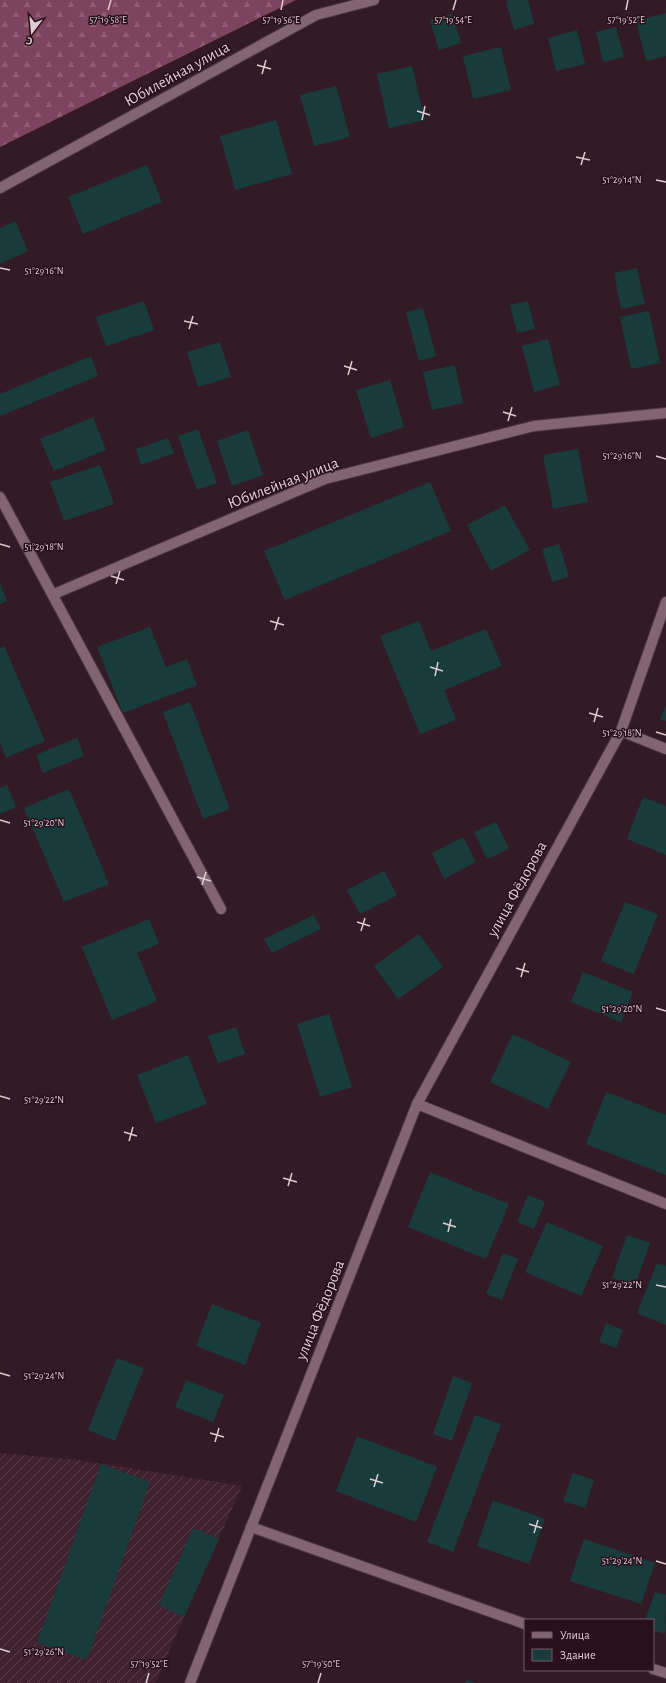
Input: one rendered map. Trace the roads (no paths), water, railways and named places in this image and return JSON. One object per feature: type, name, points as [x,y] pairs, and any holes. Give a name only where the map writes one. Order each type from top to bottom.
[{"type":"street","name":"Юбилейная улица","points":[[0,188],[316,15],[374,0]]},
{"type":"street","name":"Юбилейная улица","points":[[54,594],[325,479],[534,426],[666,413]]},
{"type":"street","points":[[0,497],[54,594],[221,909]]},
{"type":"street","points":[[666,602],[621,731],[666,749]]},
{"type":"street","name":"улица Фёдорова","points":[[190,1683],[417,1104],[621,731]]},
{"type":"street","points":[[417,1104],[666,1204]]},
{"type":"street","points":[[250,1527],[524,1624]]},
{"type":"street","points":[[654,1669],[666,1673]]}]
